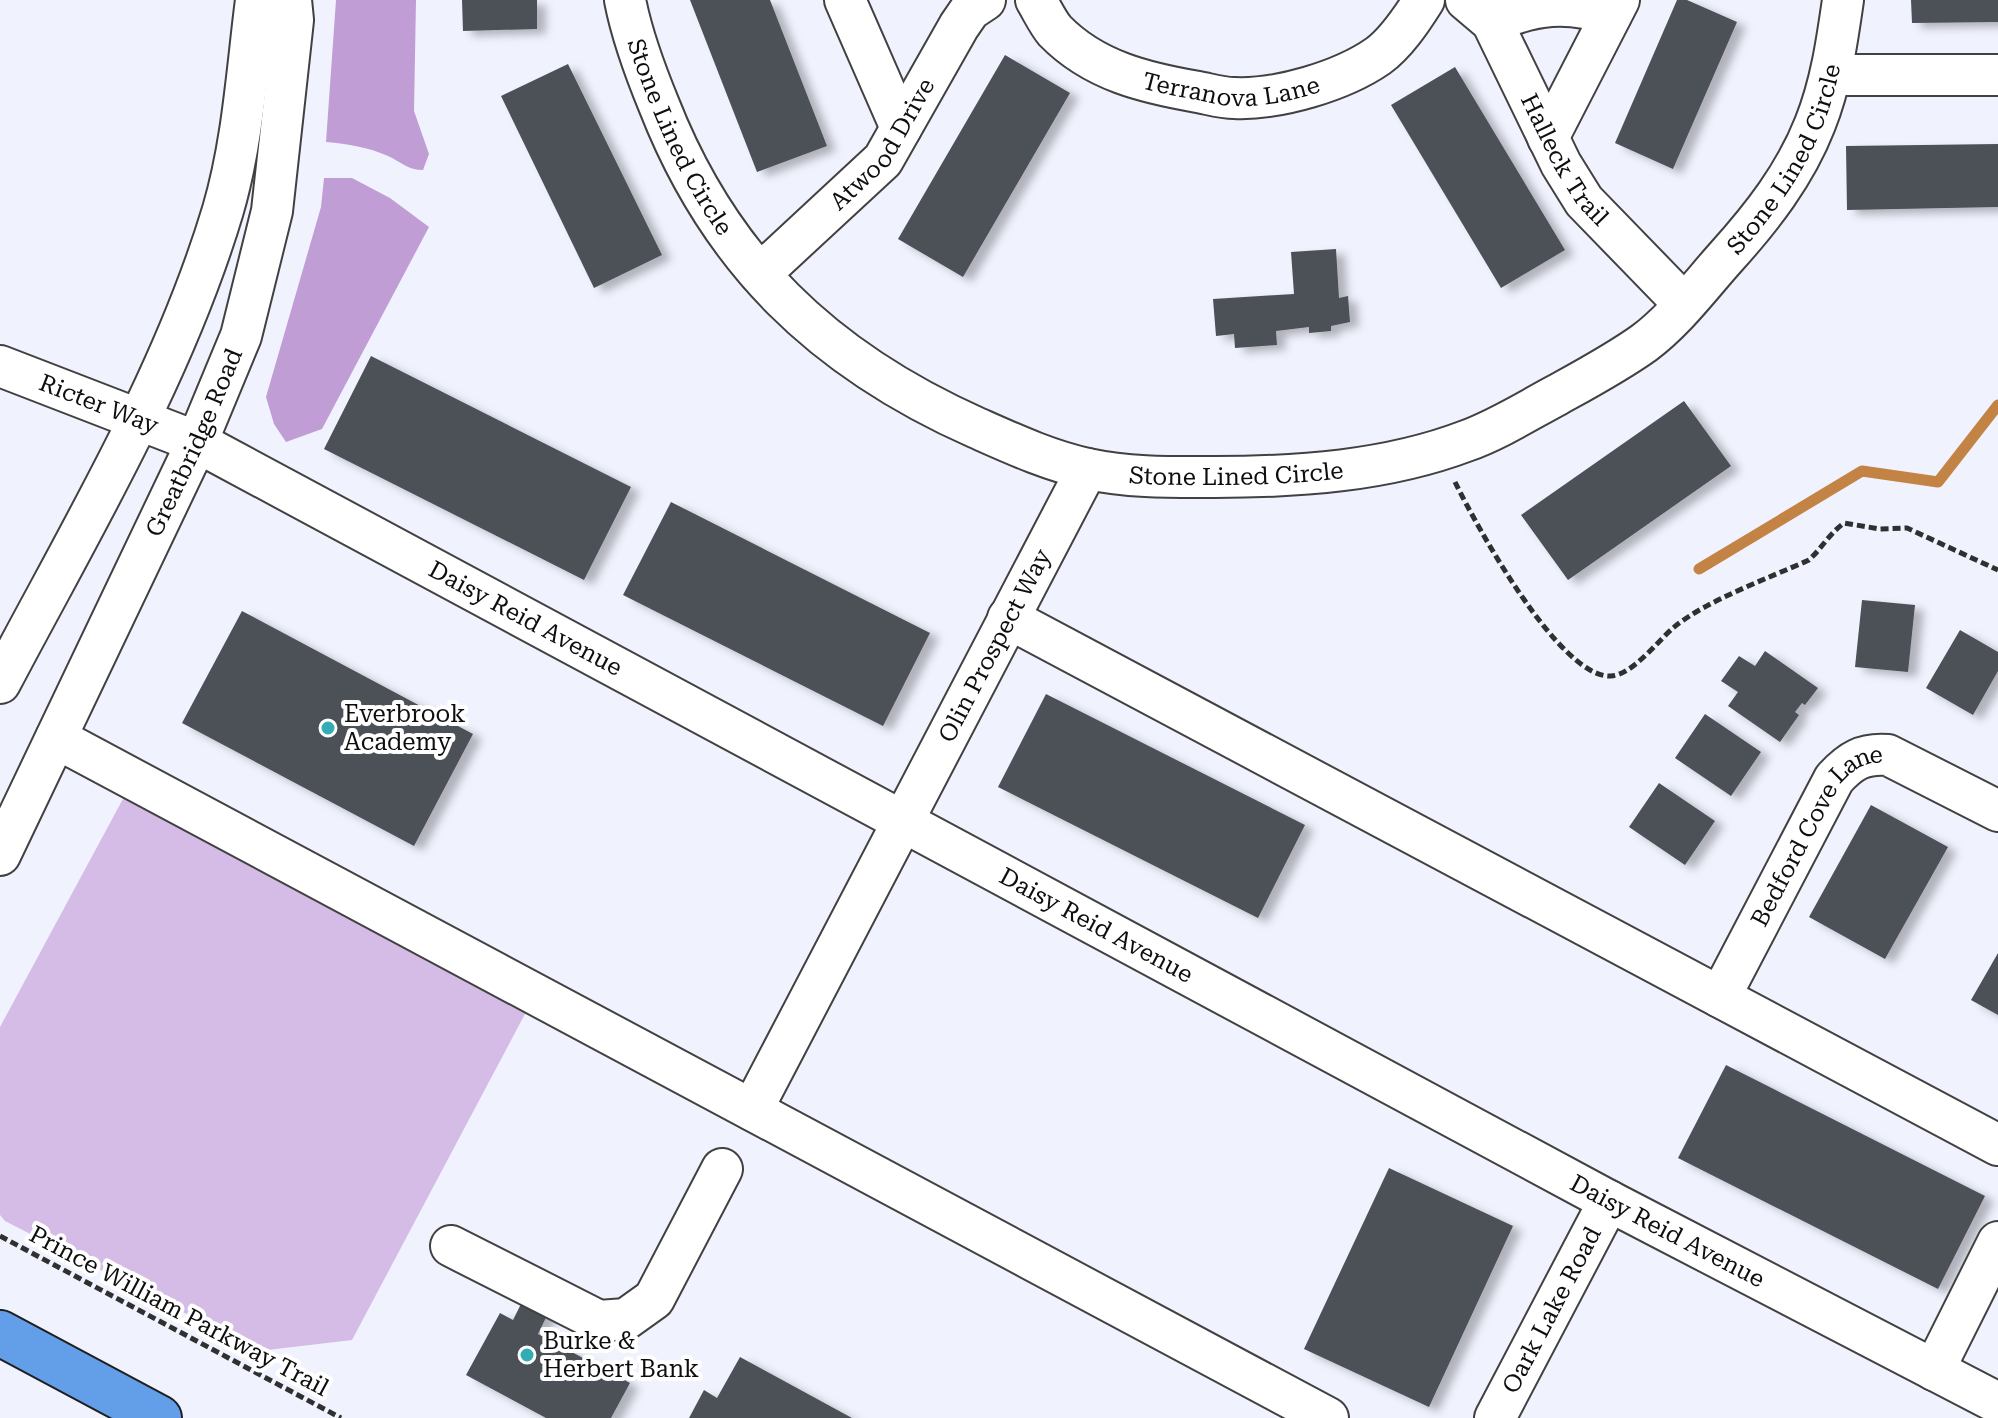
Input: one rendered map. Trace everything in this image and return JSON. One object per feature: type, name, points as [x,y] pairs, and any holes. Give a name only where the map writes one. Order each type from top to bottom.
[{"type":"highway","points":[[0,1333],[159,1418]]},
{"type":"street","points":[[0,683],[139,418],[194,300],[224,207],[242,128],[256,0]]},
{"type":"street","name":"Greatbridge Road","points":[[0,855],[197,442],[241,336],[272,211],[293,20],[291,0]]},
{"type":"street","name":"Stone Lined Circle","points":[[625,0],[649,80],[678,154],[709,209],[783,300],[839,350],[890,384],[949,416],[1023,449],[1087,469],[1148,477],[1267,477],[1353,469],[1439,449],[1467,441],[1602,371],[1647,340],[1684,304],[1761,217],[1790,175],[1814,126],[1831,75],[1843,0]]},
{"type":"street","points":[[845,0],[901,128]]},
{"type":"street","name":"Atwood Drive","points":[[760,274],[883,160],[959,26],[970,10],[985,0]]},
{"type":"street","name":"Terranova Lane","points":[[1036,0],[1054,30],[1089,57],[1123,76],[1158,86],[1234,98],[1318,86],[1379,55],[1411,20],[1424,0]]},
{"type":"street","points":[[1479,11],[1522,10],[1556,4],[1615,8],[1548,138]]},
{"type":"street","name":"Halleck Trail","points":[[1479,11],[1584,201],[1684,304]]},
{"type":"street","points":[[1831,75],[1998,75]]},
{"type":"street","name":"Ricter Way","points":[[0,366],[197,442]]},
{"type":"street","name":"Daisy Reid Avenue","points":[[197,442],[1609,1201],[1934,1370],[1993,1387]]},
{"type":"street","name":"Olin Prospect Way","points":[[752,1110],[1087,469]]},
{"type":"street","points":[[1008,618],[1998,1145]]},
{"type":"street","points":[[56,738],[1328,1418]]},
{"type":"street","name":"Bedford Cove Lane","points":[[1720,997],[1834,779],[1857,758],[1871,754],[1897,758],[1998,811]]},
{"type":"street","points":[[451,1246],[599,1321],[626,1319],[654,1299],[722,1169]]},
{"type":"street","name":"Oark Lake Road","points":[[1495,1418],[1609,1201]]},
{"type":"street","points":[[1934,1370],[1998,1242]]},
{"type":"path","points":[[1439,449],[1470,513],[1540,622],[1557,644],[1579,662],[1593,672],[1608,676],[1626,671],[1674,627],[1694,614],[1809,560],[1831,533],[1844,523],[1880,529],[1907,528],[1998,570]]},
{"type":"path","name":"Prince William Parkway Trail","points":[[0,1236],[341,1418]]},
{"type":"shaded area","points":[[336,0],[416,0],[414,111],[429,154],[423,170],[409,167],[373,150],[326,142]]},
{"type":"shaded area","points":[[324,178],[352,178],[390,198],[429,227],[322,429],[286,442],[274,424],[266,397],[321,207]]},
{"type":"shaded area","points":[[124,797],[526,1012],[352,1340],[259,1351],[5,1221],[0,1215],[0,1027]]},
{"type":"building","points":[[462,0],[537,0],[537,29],[463,31]]},
{"type":"building","points":[[690,0],[770,0],[827,146],[757,172]]},
{"type":"building","points":[[1677,0],[1687,0],[1737,22],[1673,169],[1615,143]]},
{"type":"building","points":[[1911,0],[1998,0],[1998,22],[1912,23]]},
{"type":"building","points":[[1005,55],[1070,93],[963,277],[898,239]]},
{"type":"building","points":[[568,64],[662,255],[594,288],[501,96]]},
{"type":"building","points":[[1455,67],[1565,250],[1501,288],[1391,105]]},
{"type":"building","points":[[1998,144],[1998,207],[1847,210],[1846,146]]},
{"type":"building","points":[[1336,249],[1339,298],[1348,296],[1350,322],[1331,326],[1331,331],[1309,333],[1309,327],[1276,331],[1277,345],[1235,348],[1234,334],[1216,336],[1213,299],[1294,294],[1291,252]]},
{"type":"building","points":[[371,356],[631,487],[584,580],[324,449]]},
{"type":"building","points":[[1684,401],[1731,466],[1568,580],[1521,515]]},
{"type":"building","points":[[671,502],[930,633],[883,726],[623,595]]},
{"type":"building","points":[[1862,600],[1915,605],[1908,672],[1855,667]]},
{"type":"building","name":"Everbrook Academy","points":[[242,611],[473,734],[414,846],[182,723]]},
{"type":"building","points":[[1960,630],[1998,652],[1998,671],[1973,715],[1926,688]]},
{"type":"building","points":[[1765,651],[1818,688],[1795,712],[1799,715],[1780,742],[1728,706],[1738,692],[1721,681],[1739,656],[1755,666]]},
{"type":"building","points":[[1046,694],[1305,825],[1258,918],[998,787]]},
{"type":"building","points":[[1705,714],[1761,752],[1731,796],[1675,758]]},
{"type":"building","points":[[1659,783],[1715,821],[1685,865],[1629,827]]},
{"type":"building","points":[[1871,805],[1948,847],[1885,959],[1809,917]]},
{"type":"building","points":[[1998,953],[1998,1015],[1971,1000]]},
{"type":"building","points":[[1726,1065],[1985,1196],[1938,1289],[1678,1158]]},
{"type":"building","points":[[1389,1168],[1513,1226],[1429,1407],[1304,1349]]},
{"type":"building","name":"Burke & Herbert Bank","points":[[534,1278],[559,1291],[538,1334],[630,1383],[611,1418],[546,1418],[466,1375],[500,1313],[513,1320]]},
{"type":"building","points":[[740,1357],[852,1418],[689,1418],[704,1390],[717,1398]]},
{"type":"waterway","points":[[1699,569],[1862,471],[1938,482],[1998,405]]},
{"type":"place","name":"Everbrook Academy","points":[[328,728]]},
{"type":"place","name":"Burke & Herbert Bank","points":[[527,1355]]}]
